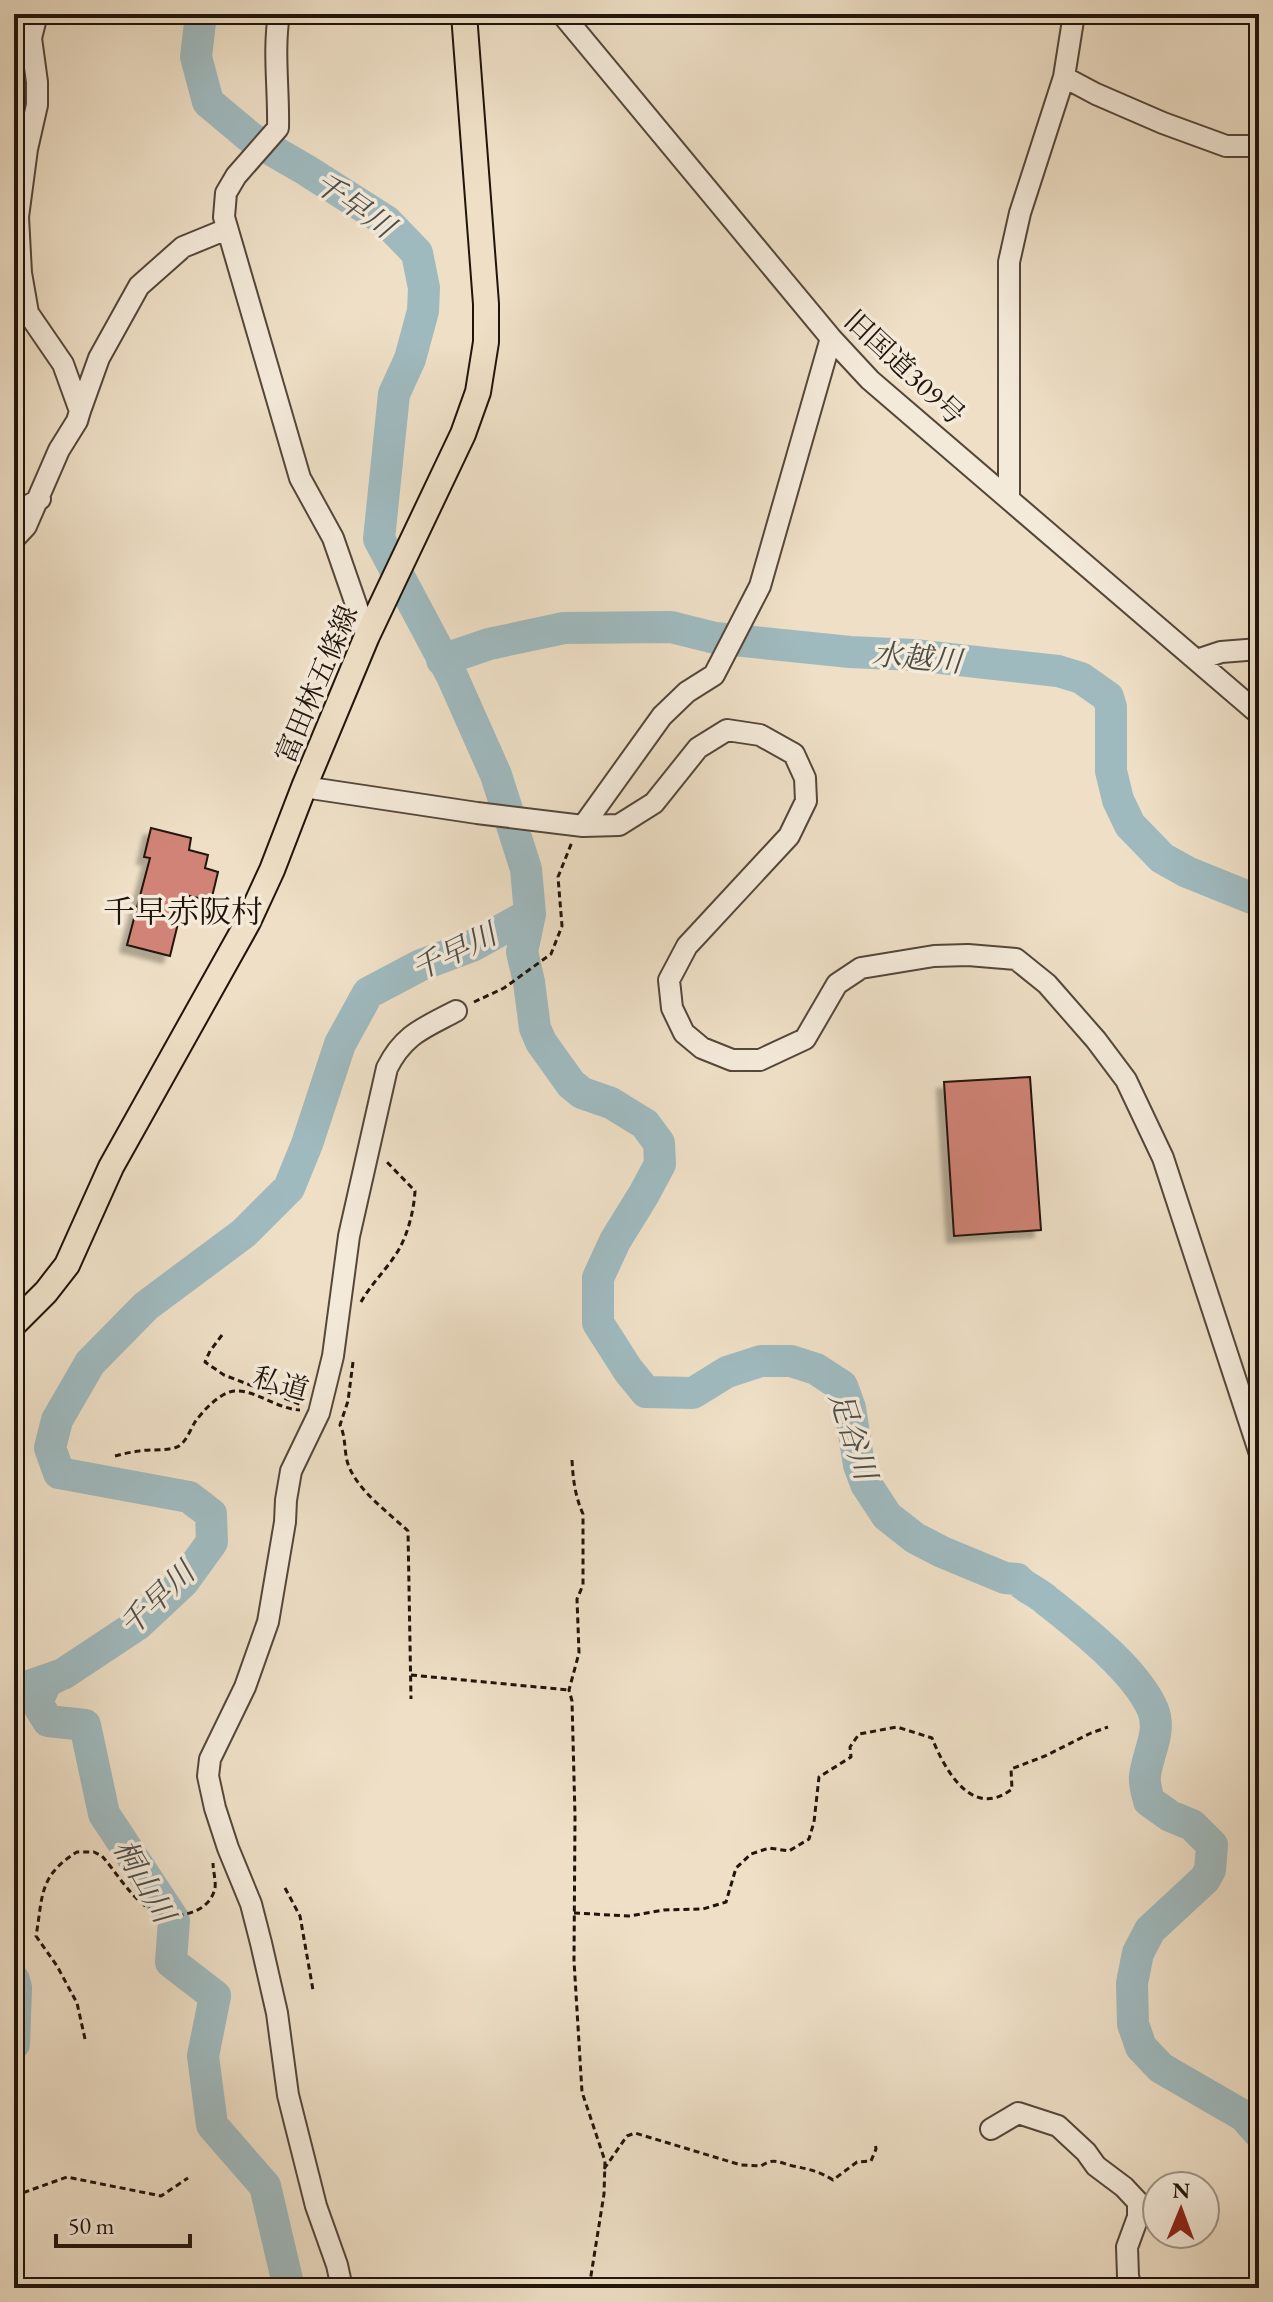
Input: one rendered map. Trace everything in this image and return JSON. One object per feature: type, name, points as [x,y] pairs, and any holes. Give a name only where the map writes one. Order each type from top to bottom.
[{"type":"main road","name":"富田林五條線","points":[[14,1324],[46,1292],[67,1265],[111,1167],[248,922],[373,625],[463,434],[478,392],[486,342],[484,266],[464,14]]},
{"type":"street","points":[[37,14],[31,38],[37,105],[27,149],[18,217],[21,273],[28,313],[63,364],[80,411]]},
{"type":"street","points":[[279,14],[275,56],[278,128],[240,171],[226,193],[224,217],[300,478],[333,538],[373,625]]},
{"type":"street","points":[[1009,499],[1009,262],[1020,213],[1064,77],[1074,14]]},
{"type":"street","name":"旧国道309号","points":[[573,19],[831,338],[870,380],[1259,714]]},
{"type":"street","points":[[1064,77],[1163,123],[1226,146],[1259,146]]},
{"type":"street","points":[[14,539],[26,526],[40,499],[59,450],[77,421],[99,358],[139,286],[183,247],[227,229]]},
{"type":"street","points":[[583,826],[662,716],[687,692],[714,675],[760,586],[831,338]]},
{"type":"street","points":[[14,510],[40,499]]},
{"type":"street","points":[[1197,660],[1221,652],[1259,649]]},
{"type":"street","points":[[304,787],[583,826],[619,825],[654,803],[698,748],[727,730],[760,735],[794,754],[805,778],[806,801],[789,836],[687,946],[669,980],[672,1008],[684,1033],[702,1048],[732,1060],[760,1060],[805,1039],[837,984],[861,968],[910,959],[968,955],[1016,959],[1047,984],[1126,1080],[1163,1158],[1259,1451]]},
{"type":"street","points":[[342,2288],[316,2206],[288,2095],[277,2013],[264,1951],[251,1904],[215,1808],[208,1776],[210,1759],[245,1687],[268,1622],[291,1471],[320,1409],[333,1356],[349,1236],[387,1068],[395,1051],[408,1037],[456,1011]]},
{"type":"street","points":[[991,2129],[1018,2113],[1058,2126],[1096,2166],[1138,2202],[1138,2217],[1127,2247],[1131,2288]]},
{"type":"path","points":[[456,1011],[504,988],[551,954],[562,926],[558,877],[573,839],[583,826]]},
{"type":"path","points":[[358,1307],[370,1286],[399,1250],[414,1207],[415,1191],[370,1143]]},
{"type":"path","name":"私道","points":[[222,1335],[205,1362],[224,1375],[298,1405],[320,1409]]},
{"type":"path","points":[[352,1357],[348,1401],[340,1425],[344,1433],[348,1467],[365,1489],[408,1531],[411,1699]]},
{"type":"path","name":"私道","points":[[115,1456],[175,1448],[182,1444],[196,1422],[215,1402],[234,1391],[256,1396],[277,1406],[320,1409]]},
{"type":"path","points":[[572,1460],[574,1486],[583,1514],[583,1585],[577,1599],[579,1653],[569,1690],[572,1701],[574,1961],[582,2092],[605,2161],[604,2194],[589,2288]]},
{"type":"path","points":[[411,1675],[569,1690]]},
{"type":"path","points":[[574,1913],[629,1916],[664,1910],[703,1909],[726,1902],[736,1868],[751,1854],[769,1848],[789,1851],[809,1839],[819,1777],[851,1757],[850,1747],[859,1734],[897,1727],[932,1738],[946,1768],[961,1787],[971,1795],[990,1798],[1001,1797],[1012,1789],[1011,1769],[1108,1727]]},
{"type":"path","points":[[85,2039],[77,2003],[36,1936],[41,1897],[48,1878],[77,1852],[94,1852],[102,1856],[145,1906],[160,1914],[195,1913],[215,1888],[212,1853]]},
{"type":"path","points":[[285,1888],[300,1916],[313,1990]]},
{"type":"path","points":[[604,2169],[627,2136],[635,2133],[741,2165],[761,2166],[783,2161],[792,2166],[813,2169],[833,2180],[857,2162],[871,2161],[876,2149],[875,2142]]},
{"type":"path","points":[[14,2196],[67,2177],[161,2196],[188,2178]]},
{"type":"building","points":[[151,828],[191,838],[189,850],[208,855],[205,868],[218,872],[211,901],[185,895],[170,956],[127,945],[150,858],[144,857]]},
{"type":"building","points":[[1030,1077],[1041,1230],[954,1236],[944,1082]]},
{"type":"waterway","name":"足谷川","points":[[201,14],[196,57],[208,102],[251,138],[386,221],[417,253],[424,288],[423,311],[410,359],[394,394],[379,539],[452,676],[496,775],[526,869],[530,914],[522,952],[535,1028],[541,1042],[571,1084],[582,1093],[611,1103],[645,1124],[659,1143],[660,1164],[615,1241],[598,1278],[598,1323],[646,1392],[693,1393],[727,1372],[761,1361],[791,1361],[816,1369],[842,1386],[850,1408],[859,1465],[866,1484],[887,1516],[915,1538],[942,1552],[1005,1578],[1017,1579],[1090,1636],[1134,1680],[1155,1718],[1155,1735],[1145,1776],[1149,1801],[1170,1816],[1192,1825],[1212,1845],[1210,1870],[1205,1879],[1150,1930],[1138,1953],[1132,1983],[1133,2024],[1141,2047],[1161,2068],[1244,2116],[1259,2133]]},
{"type":"waterway","name":"水越川","points":[[442,660],[489,644],[564,628],[671,627],[715,638],[1058,671],[1081,678],[1108,697],[1111,707],[1111,771],[1118,800],[1130,825],[1162,858],[1187,872],[1259,901]]},
{"type":"waterway","name":"千早川","points":[[14,1691],[63,1674],[137,1625],[183,1582],[212,1542],[211,1514],[189,1497],[59,1473],[50,1448],[57,1420],[90,1363],[146,1306],[244,1233],[289,1188],[340,1044],[368,993],[421,965],[472,946],[530,914]]},
{"type":"waterway","name":"桐山川","points":[[60,1675],[46,1682],[37,1703],[48,1721],[85,1725],[104,1814],[174,1920],[171,1962],[215,1996],[203,2056],[212,2125],[265,2186],[289,2288]]},
{"type":"waterway","name":"千早川","points":[[14,1980],[14,2044]]},
{"type":"district","name":"千早赤阪村","points":[[183,912]]}]
